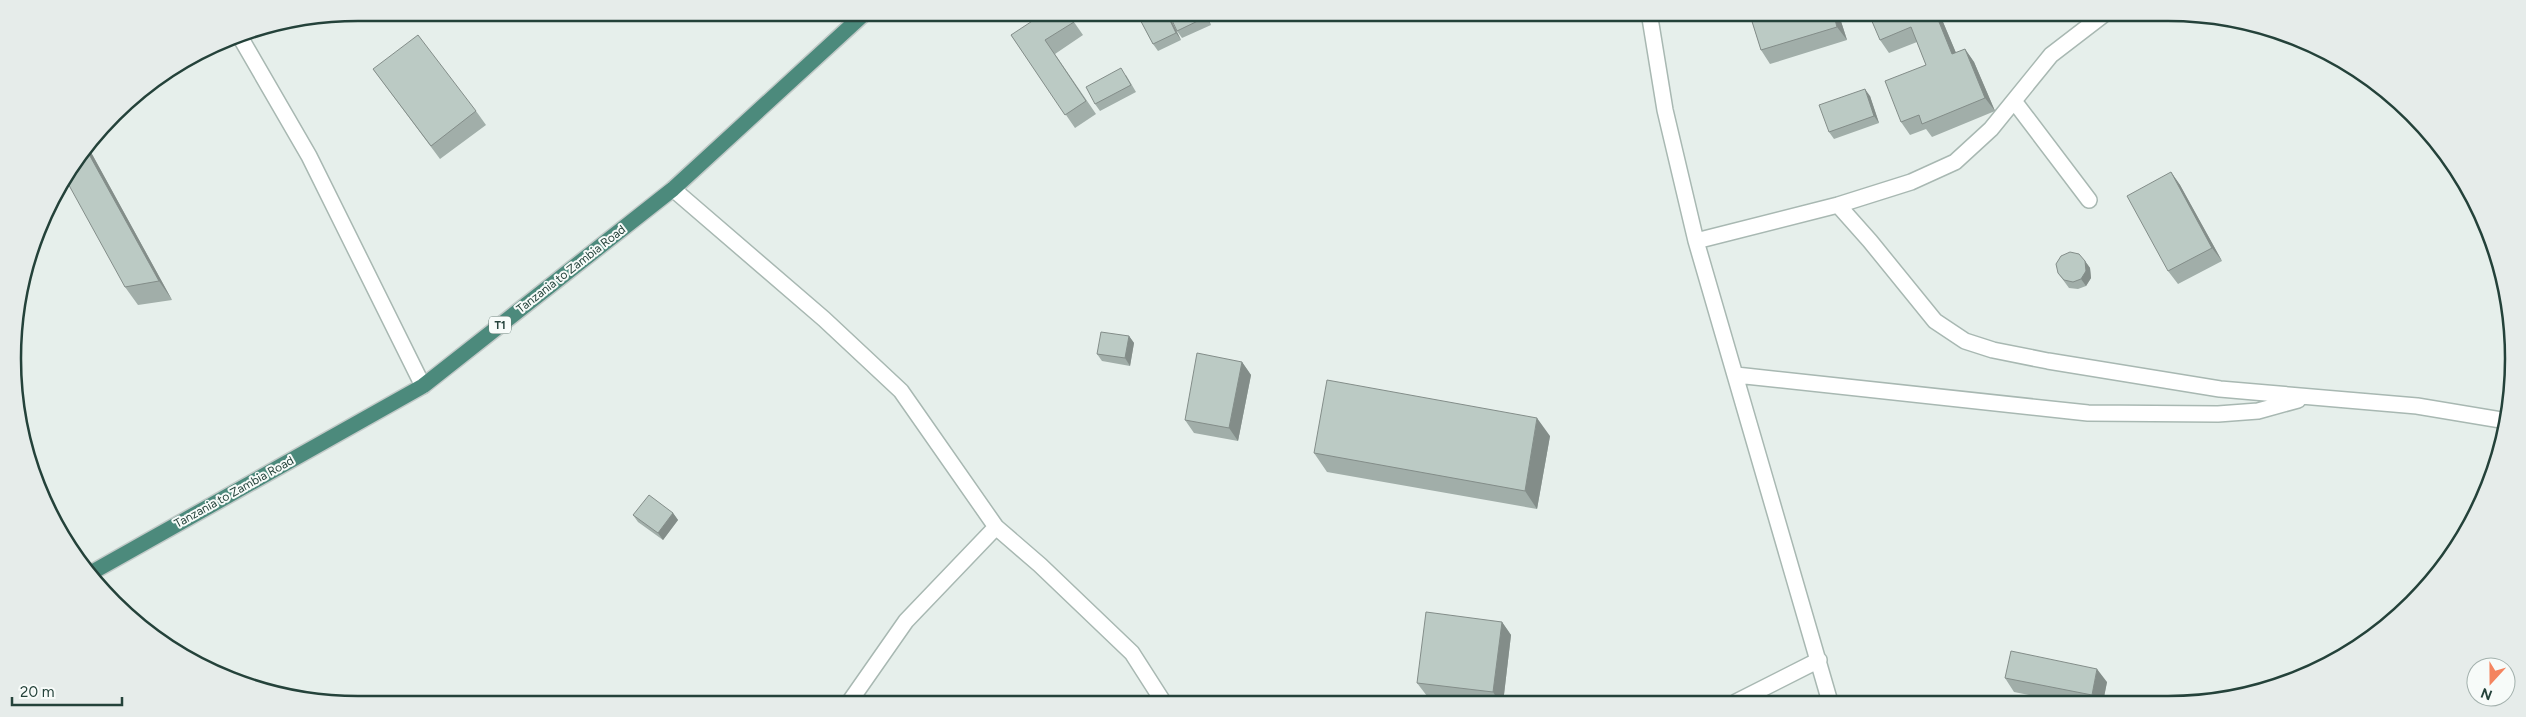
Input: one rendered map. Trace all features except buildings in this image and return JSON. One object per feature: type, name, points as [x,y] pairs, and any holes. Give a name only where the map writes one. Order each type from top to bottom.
[{"type":"highway","name":"Tanzania to Zambia Road","points":[[96,570],[423,386],[673,189],[856,21]]},
{"type":"lane","points":[[1650,21],[1665,110],[1696,242],[1828,696]]},
{"type":"lane","points":[[1696,242],[1838,205],[1911,182],[1955,162],[1981,139],[2051,55],[2095,21]]},
{"type":"lane","points":[[243,42],[309,156],[423,386]]},
{"type":"lane","points":[[2014,101],[2089,200]]},
{"type":"lane","points":[[673,189],[824,319],[901,391],[996,527],[1040,565],[1132,653],[1160,696]]},
{"type":"lane","points":[[1838,205],[1935,321],[1965,341],[2030,357],[2220,389],[2417,406],[2499,421]]},
{"type":"lane","points":[[1736,375],[2088,413],[2218,414],[2258,411],[2307,397]]},
{"type":"lane","points":[[854,696],[906,621],[996,527]]},
{"type":"lane","points":[[1748,696],[1819,660]]}]
